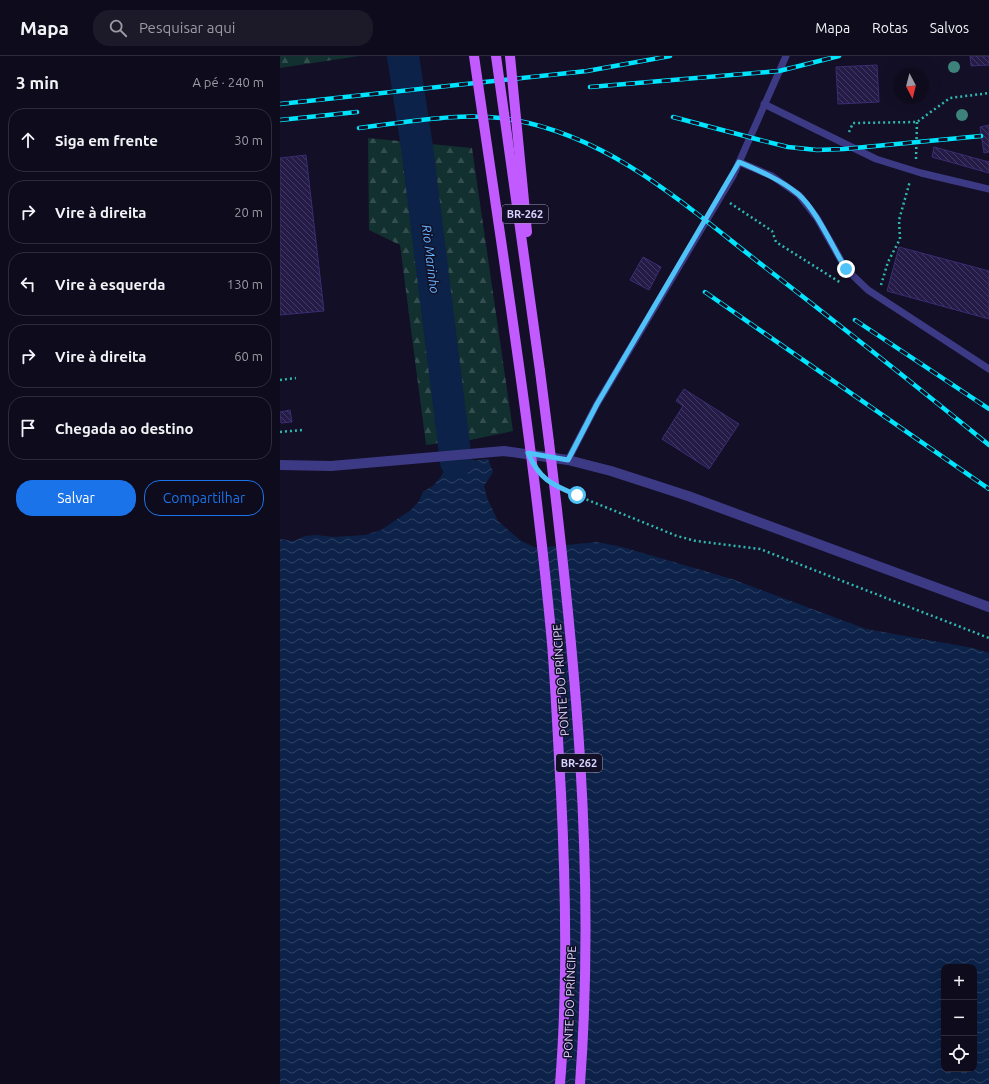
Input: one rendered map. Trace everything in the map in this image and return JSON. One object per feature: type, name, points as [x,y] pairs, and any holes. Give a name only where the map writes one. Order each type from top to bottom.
[{"type":"main road","name":"PONTE DO PRÍNCIPE","points":[[474,56],[529,445],[545,572],[558,733],[565,931],[560,1084]]},
{"type":"main road","points":[[496,56],[540,371]]},
{"type":"main road","name":"BR-262","points":[[510,56],[540,371]]},
{"type":"main road","name":"PONTE DO PRÍNCIPE","points":[[540,371],[572,643],[582,816],[585,931],[580,1084]]},
{"type":"street","points":[[280,465],[331,466],[405,461],[504,451],[568,460],[611,471],[688,496],[989,607]]},
{"type":"lane","points":[[568,460],[597,404],[739,162],[786,56]]},
{"type":"lane","points":[[764,104],[876,159],[917,172],[989,189]]},
{"type":"lane","points":[[739,162],[772,176],[799,195],[817,218],[846,269],[868,290],[989,369]]},
{"type":"path","points":[[848,133],[854,123],[917,122],[950,98],[989,93]]},
{"type":"path","points":[[916,159],[917,122]]},
{"type":"path","points":[[280,380],[296,378]]},
{"type":"path","points":[[280,432],[302,430]]},
{"type":"path","points":[[562,490],[677,536],[696,541],[760,549],[989,638]]},
{"type":"green space","points":[[280,56],[359,56],[280,68]]},
{"type":"green space","points":[[368,138],[472,148],[513,431],[470,440],[426,445],[400,245],[369,230]]},
{"type":"water","points":[[488,459],[493,472],[484,486],[487,498],[498,521],[521,541],[534,547],[597,542],[622,547],[732,579],[866,629],[973,648],[989,653],[989,1084],[280,1084],[280,539],[294,541],[305,536],[317,535],[333,537],[365,535],[381,530],[411,510],[419,501],[423,492],[434,485],[442,475],[448,463]]},
{"type":"building","points":[[970,56],[989,56],[989,65],[971,66]]},
{"type":"building","points":[[877,65],[879,102],[838,104],[836,67]]},
{"type":"building","points":[[989,125],[989,152],[984,153],[980,127]]},
{"type":"building","points":[[934,147],[989,162],[989,173],[932,157]]},
{"type":"building","points":[[306,155],[324,311],[280,315],[280,158]]},
{"type":"building","points":[[899,247],[989,271],[989,319],[887,291]]},
{"type":"building","points":[[643,257],[661,267],[649,290],[630,280]]},
{"type":"building","points":[[684,389],[739,424],[709,469],[662,439],[683,406],[676,401]]},
{"type":"building","points":[[290,410],[292,422],[281,423],[280,412]]},
{"type":"waterway","name":"Rio Marinho","points":[[403,56],[417,147],[456,462]]},
{"type":"railway","points":[[280,104],[587,71],[670,56]]},
{"type":"railway","points":[[590,87],[779,71],[839,56]]},
{"type":"railway","points":[[280,120],[357,112]]},
{"type":"railway","points":[[673,117],[788,147],[817,150],[844,149],[981,136]]},
{"type":"railway","points":[[359,128],[436,118],[495,118],[514,120],[550,129],[585,142],[648,178],[708,222],[989,445]]},
{"type":"railway","points":[[705,292],[989,489]]},
{"type":"railway","points":[[855,320],[989,409]]},
{"type":"route","points":[[577,495],[555,486],[543,478],[534,467],[528,453],[568,460],[597,404],[733,176],[739,162],[772,176],[799,195],[817,218],[830,244],[846,269]]}]
